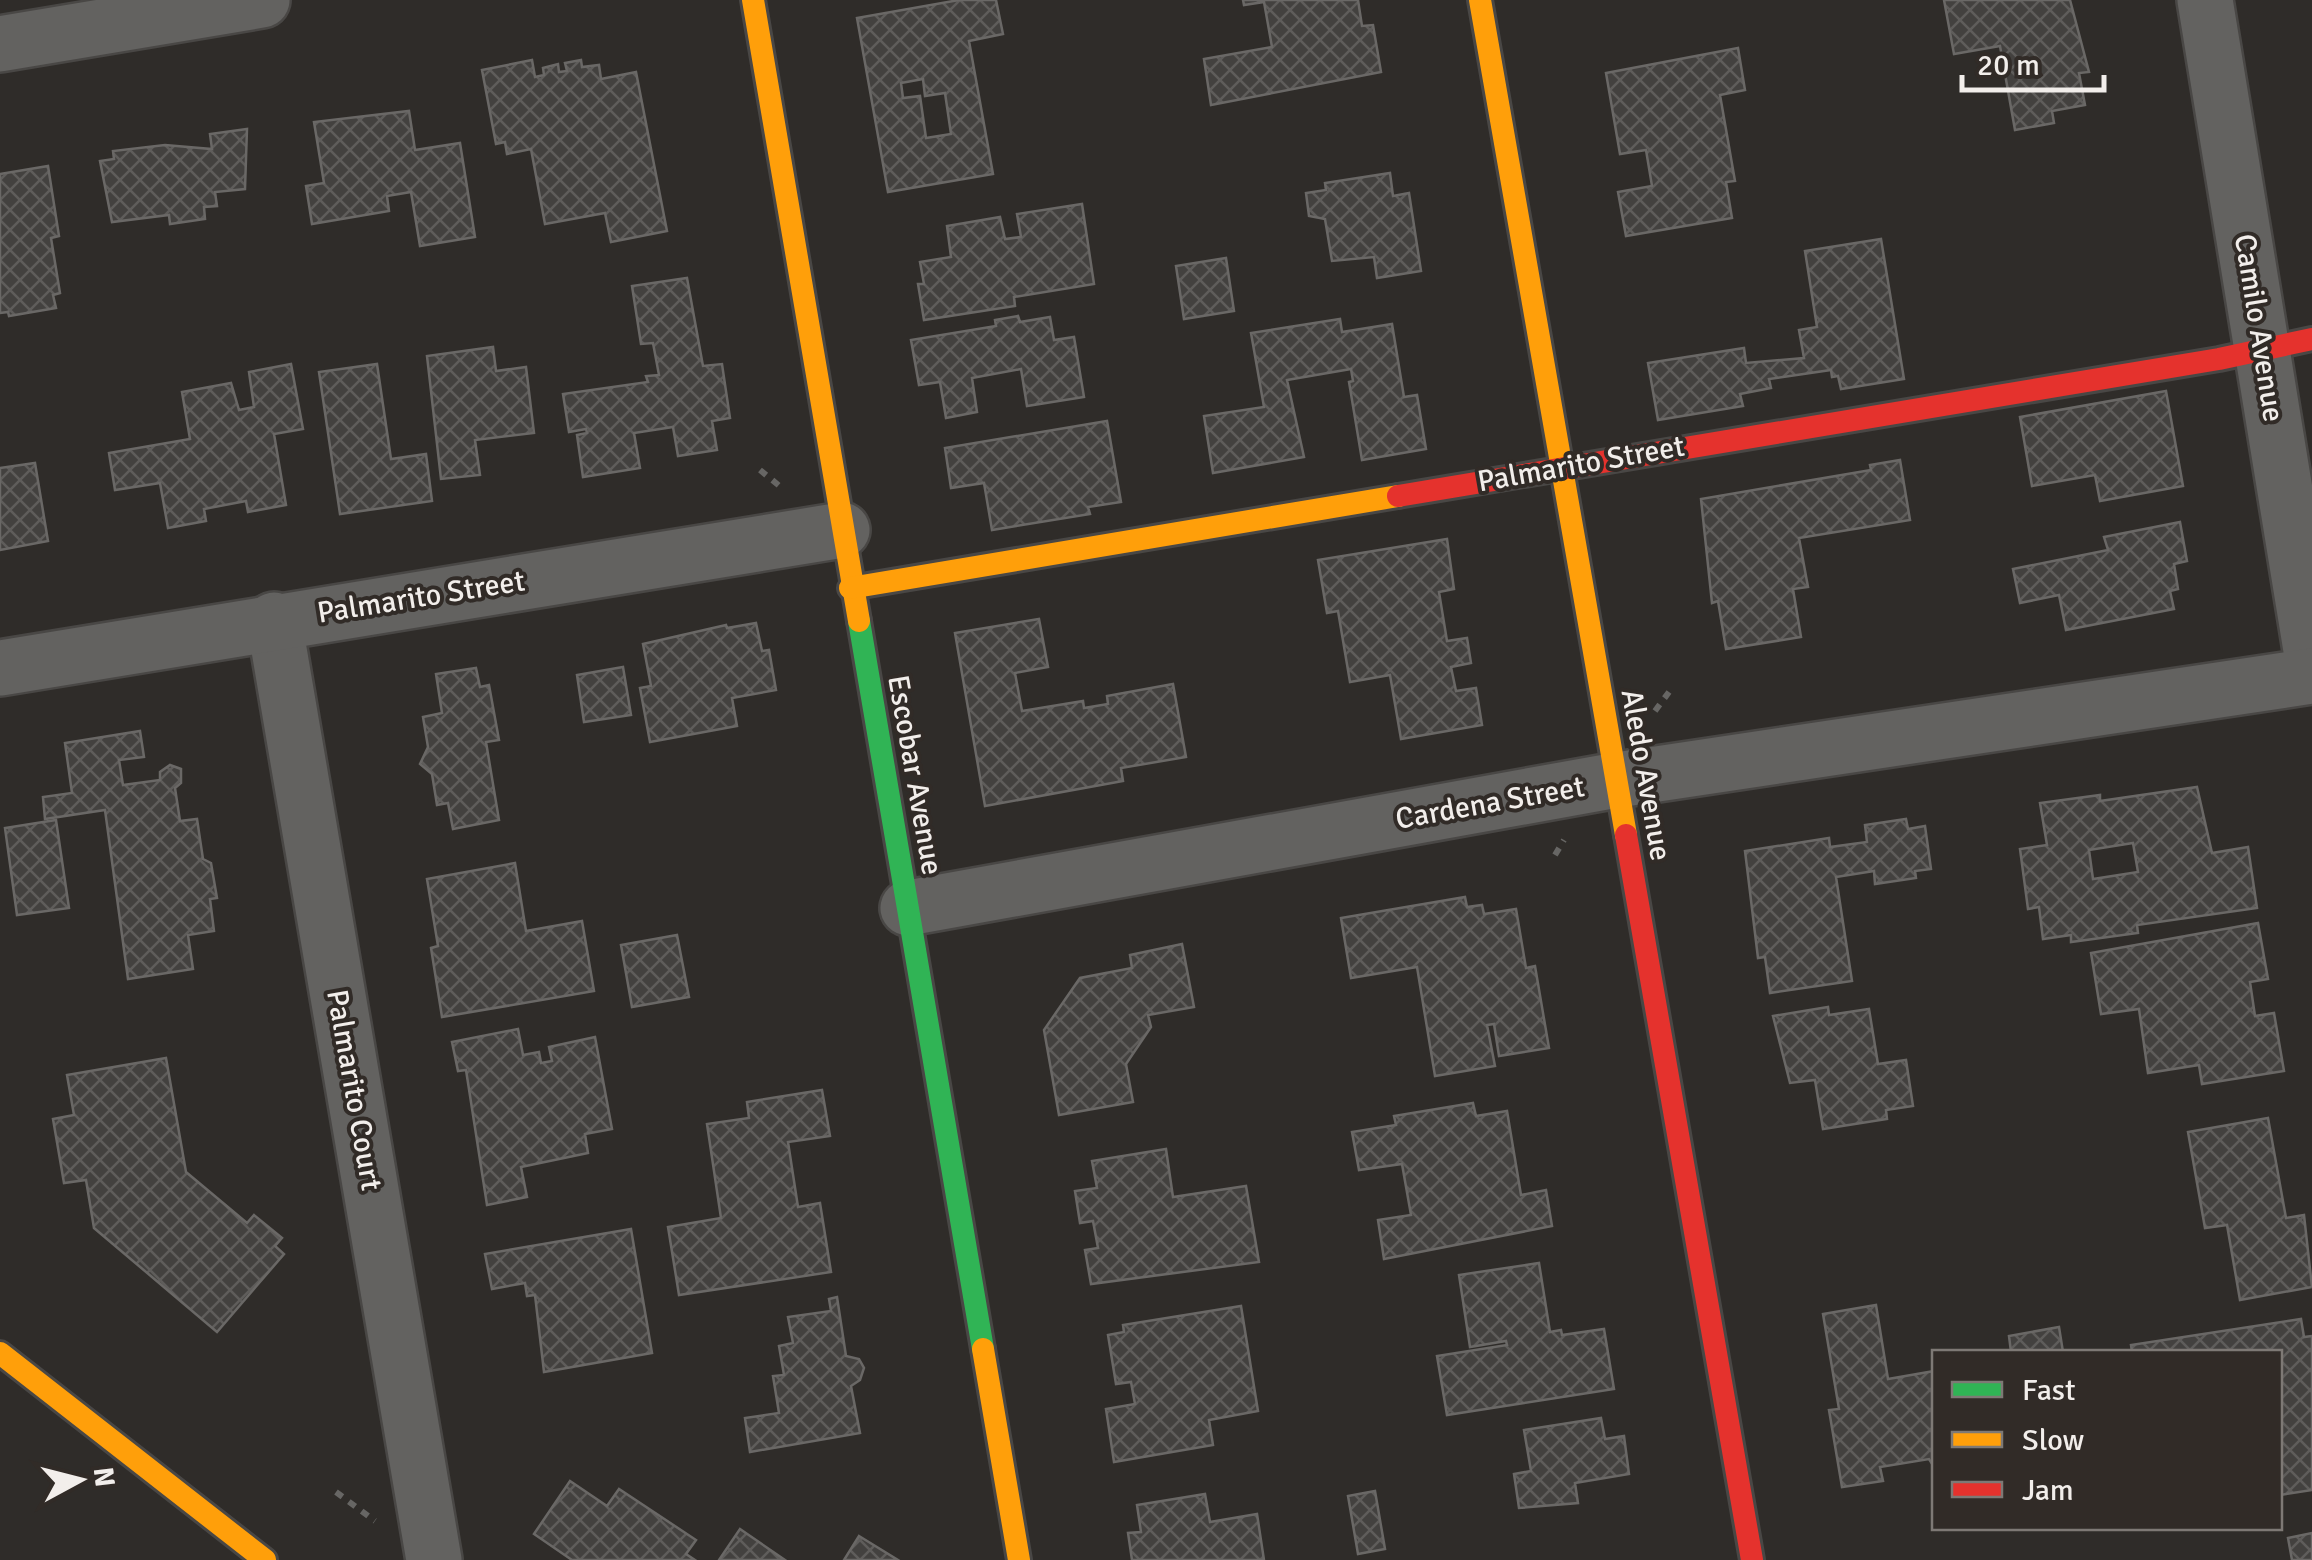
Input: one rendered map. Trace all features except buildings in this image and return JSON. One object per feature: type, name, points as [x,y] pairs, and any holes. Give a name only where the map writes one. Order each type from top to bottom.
[{"type":"street","points":[[0,44],[262,0]]},
{"type":"street","name":"Escobar Avenue","points":[[753,0],[850,588],[1019,1560]]},
{"type":"street","name":"Aledo Avenue","points":[[1480,0],[1752,1560]]},
{"type":"street","name":"Camilo Avenue","points":[[2206,0],[2287,344],[2312,656]]},
{"type":"street","name":"Palmarito Street","points":[[850,588],[2287,344]]},
{"type":"street","name":"Palmarito Street","points":[[0,668],[274,620],[842,530]]},
{"type":"street","name":"Palmarito Court","points":[[274,620],[434,1560]]},
{"type":"street","name":"Cardena Street","points":[[908,908],[1617,780],[2312,676]]},
{"type":"street","points":[[0,1354],[265,1560]]},
{"type":"path","points":[[760,470],[786,492]]},
{"type":"path","points":[[336,1492],[384,1528]]},
{"type":"traffic: fast","points":[[859,621],[983,1349]]},
{"type":"traffic: slow","points":[[753,0],[859,621]]},
{"type":"traffic: slow","points":[[1480,0],[1626,835]]},
{"type":"traffic: slow","points":[[850,588],[1398,496]]},
{"type":"traffic: slow","points":[[983,1349],[1019,1560]]},
{"type":"traffic: slow","points":[[0,1353],[265,1560]]},
{"type":"traffic: jam","points":[[1398,496],[2219,359],[2312,339]]},
{"type":"traffic: jam","points":[[1626,835],[1752,1560]]}]
